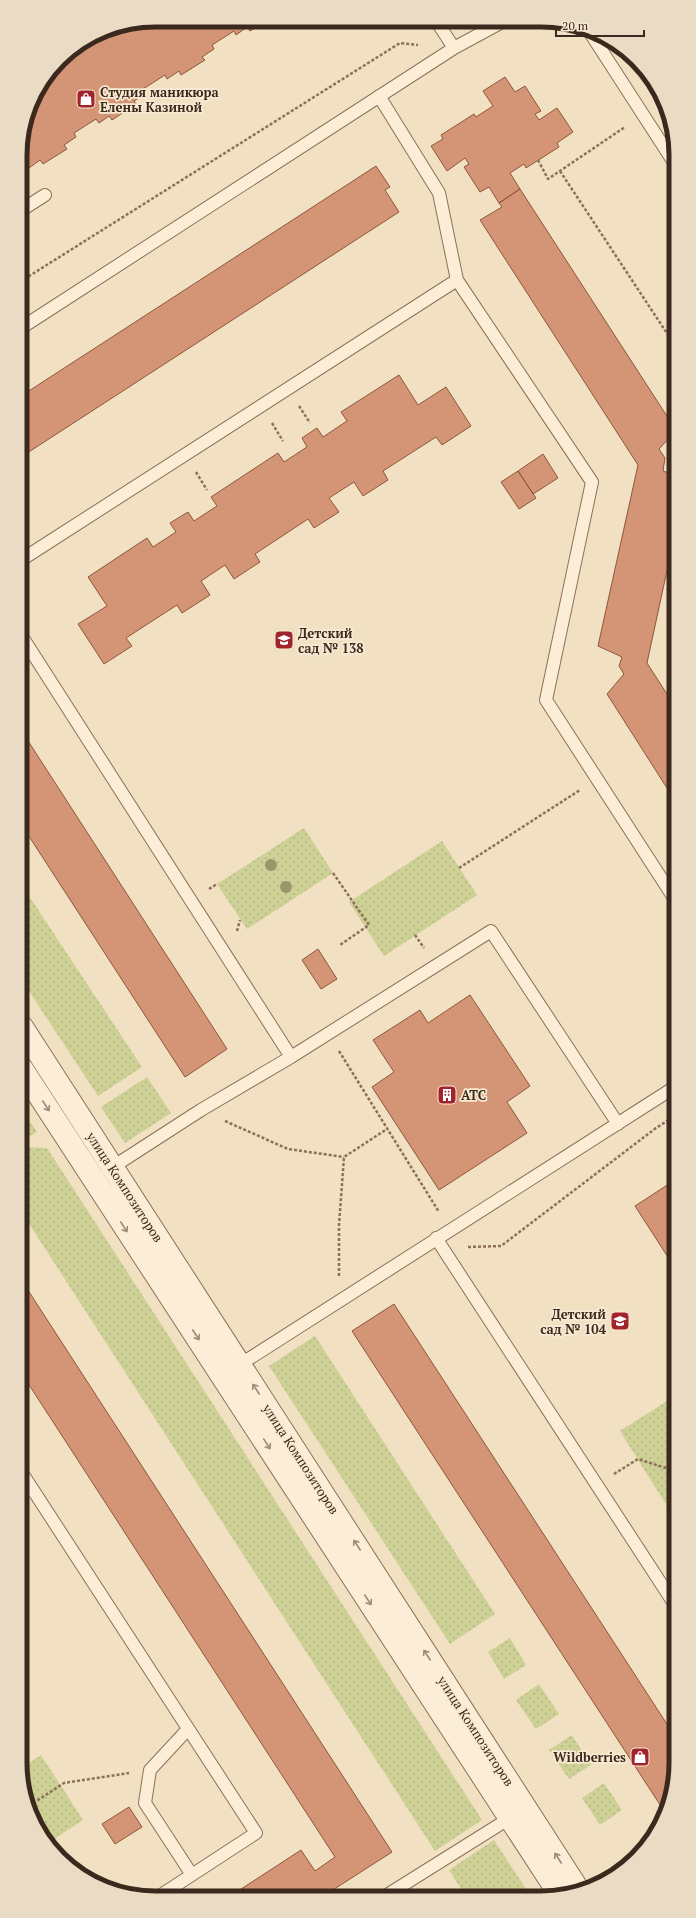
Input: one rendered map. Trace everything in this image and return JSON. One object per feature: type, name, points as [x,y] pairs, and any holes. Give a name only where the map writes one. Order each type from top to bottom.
[{"type":"street","name":"улица Композиторов","points":[[28,1051],[112,1167],[231,1370],[510,1818],[557,1890]]},
{"type":"street","name":"улица Композиторов","points":[[27,1077],[94,1180],[231,1370],[576,1886]]},
{"type":"lane","points":[[439,27],[454,48]]},
{"type":"lane","points":[[27,324],[454,48],[493,27]]},
{"type":"lane","points":[[594,39],[669,155]]},
{"type":"lane","points":[[379,96],[439,193],[457,280],[592,482],[546,700],[669,890]]},
{"type":"lane","points":[[27,207],[46,195]]},
{"type":"lane","points":[[27,556],[457,280]]},
{"type":"lane","points":[[27,644],[291,1057]]},
{"type":"lane","points":[[94,1180],[201,1110],[291,1057],[491,931],[618,1124]]},
{"type":"lane","points":[[231,1370],[450,1229],[669,1091]]},
{"type":"lane","points":[[436,1238],[669,1594]]},
{"type":"lane","points":[[27,1481],[256,1833],[167,1891]]},
{"type":"lane","points":[[188,1729],[150,1770],[145,1802],[192,1875]]},
{"type":"lane","points":[[393,1891],[510,1818]]},
{"type":"path","points":[[27,277],[400,43],[454,48]]},
{"type":"path","points":[[538,160],[548,179],[644,114]]},
{"type":"path","points":[[560,171],[669,336]]},
{"type":"path","points":[[459,868],[597,780]]},
{"type":"path","points":[[333,873],[369,925],[340,944]]},
{"type":"path","points":[[328,1034],[462,1248],[500,1246],[656,1128],[669,1120]]},
{"type":"path","points":[[201,1110],[288,1149],[344,1157],[387,1128]]},
{"type":"path","points":[[338,1301],[339,1225],[344,1157]]},
{"type":"path","points":[[597,1484],[638,1459],[669,1469]]},
{"type":"path","points":[[34,1803],[64,1783],[150,1770]]},
{"type":"green space","points":[[304,828],[333,873],[247,929],[217,884]]},
{"type":"green space","points":[[442,841],[477,895],[384,956],[349,902]]},
{"type":"green space","points":[[27,893],[142,1067],[98,1096],[27,988]]},
{"type":"green space","points":[[147,1077],[171,1113],[125,1143],[101,1107]]},
{"type":"green space","points":[[27,1117],[37,1132],[27,1138]]},
{"type":"green space","points":[[27,1147],[47,1148],[482,1820],[435,1851],[27,1221]]},
{"type":"green space","points":[[315,1336],[495,1614],[450,1644],[269,1366]]},
{"type":"green space","points":[[669,1400],[669,1509],[620,1431]]},
{"type":"green space","points":[[510,1638],[526,1665],[504,1679],[488,1652]]},
{"type":"green space","points":[[539,1684],[559,1714],[536,1729],[516,1700]]},
{"type":"green space","points":[[572,1735],[591,1765],[569,1779],[549,1750]]},
{"type":"green space","points":[[41,1755],[83,1820],[53,1840],[44,1827],[31,1796],[27,1764]]},
{"type":"green space","points":[[604,1783],[622,1810],[600,1825],[582,1798]]},
{"type":"green space","points":[[494,1840],[527,1891],[462,1891],[449,1870]]},
{"type":"building","points":[[247,27],[236,35],[234,31],[212,45],[214,49],[202,57],[205,60],[181,75],[179,71],[167,79],[165,75],[143,89],[146,93],[134,101],[136,104],[112,120],[109,116],[99,123],[96,119],[74,133],[76,137],[64,145],[67,149],[43,164],[40,160],[29,168],[27,164],[27,147],[29,130],[40,99],[54,77],[71,59],[91,44],[122,31],[139,28]]},
{"type":"building","points":[[247,27],[257,27],[250,31]]},
{"type":"building","points":[[505,77],[515,92],[525,86],[541,111],[535,114],[539,120],[557,108],[573,132],[557,143],[559,147],[526,168],[524,164],[510,173],[520,189],[499,203],[489,187],[480,192],[464,167],[469,164],[465,158],[447,171],[431,146],[443,139],[441,135],[474,114],[476,117],[493,106],[483,91]]},
{"type":"building","points":[[376,166],[390,187],[385,190],[399,212],[27,453],[27,392]]},
{"type":"building","points":[[520,189],[669,419],[669,438],[659,449],[665,458],[663,471],[669,473],[669,561],[647,663],[669,697],[669,791],[607,694],[624,674],[619,666],[622,657],[598,646],[638,465],[480,220],[502,207],[499,203]]},
{"type":"building","points":[[399,375],[418,405],[446,387],[471,426],[442,445],[436,437],[383,471],[388,480],[363,496],[354,482],[329,498],[339,512],[314,528],[308,519],[255,554],[260,562],[234,579],[225,565],[201,581],[210,595],[182,613],[177,605],[126,638],[132,646],[104,664],[78,624],[107,606],[88,577],[147,538],[153,547],[176,532],[170,523],[188,512],[194,521],[217,506],[211,497],[278,453],[284,462],[307,447],[302,438],[317,428],[323,437],[347,421],[341,412]]},
{"type":"building","points":[[543,454],[558,478],[533,494],[518,471]]},
{"type":"building","points":[[518,471],[536,498],[519,509],[501,482]]},
{"type":"building","points":[[27,739],[227,1049],[185,1077],[27,833]]},
{"type":"building","points":[[318,949],[337,979],[321,989],[302,960]]},
{"type":"building","name":"АТС","points":[[470,995],[530,1086],[507,1102],[527,1133],[439,1190],[372,1087],[394,1072],[373,1040],[420,1010],[428,1023]]},
{"type":"building","points":[[669,1184],[669,1259],[635,1206]]},
{"type":"building","points":[[27,1289],[392,1852],[331,1891],[238,1891],[301,1850],[315,1871],[335,1857],[27,1382]]},
{"type":"building","points":[[394,1304],[669,1727],[669,1771],[667,1788],[661,1806],[352,1331]]},
{"type":"building","points":[[129,1807],[142,1827],[115,1844],[102,1824]]},
{"type":"place","name":"Студия маникюра Елены Казиной","points":[[86,99]]},
{"type":"place","name":"Детский сад № 138","points":[[284,640]]},
{"type":"place","name":"АТС","points":[[447,1095]]},
{"type":"place","name":"Детский сад № 104","points":[[620,1321]]},
{"type":"place","name":"Wildberries","points":[[640,1757]]}]
